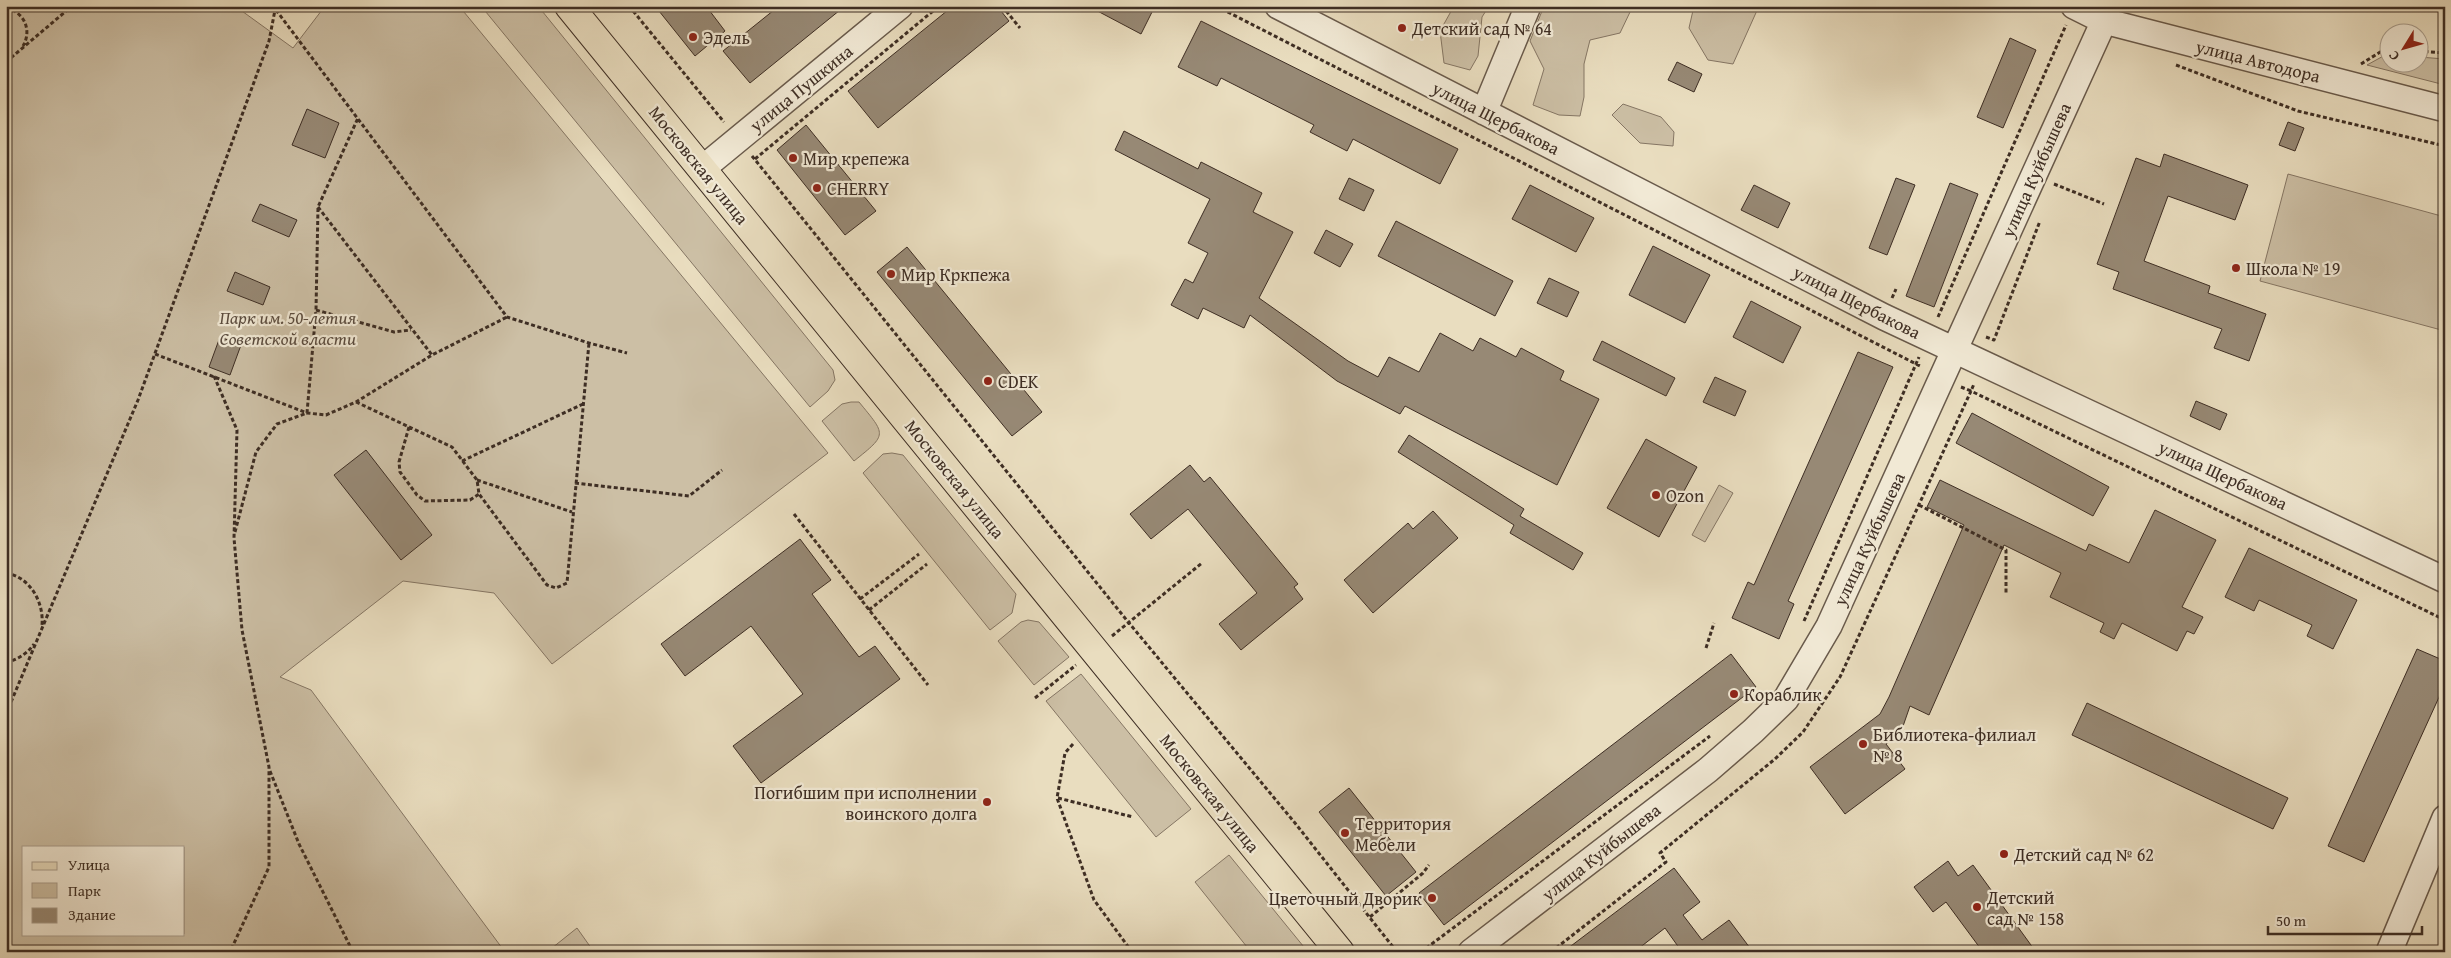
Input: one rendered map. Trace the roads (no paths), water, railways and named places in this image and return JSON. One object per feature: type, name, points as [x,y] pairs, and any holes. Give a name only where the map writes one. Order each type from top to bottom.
[{"type":"main road","name":"Московская улица","points":[[569,6],[1340,952]]},
{"type":"street","name":"улица Пушкина","points":[[702,169],[900,6]]},
{"type":"street","name":"улица Щербакова","points":[[1278,6],[1484,112],[1931,323],[1961,340],[2445,580]]},
{"type":"street","points":[[1484,112],[1528,6]]},
{"type":"street","name":"улица Автодора","points":[[2074,6],[2445,109]]},
{"type":"street","name":"улица Куйбышева","points":[[1471,952],[1708,770],[1786,699],[1829,626],[1961,340],[2105,14]]},
{"type":"street","points":[[2389,952],[2445,818]]},
{"type":"place","name":"Детский сад № 64","points":[[1402,28]]},
{"type":"place","name":"Эдель","points":[[693,37]]},
{"type":"place","name":"Мир крепежа","points":[[793,158]]},
{"type":"place","name":"CHERRY","points":[[817,188]]},
{"type":"place","name":"Школа № 19","points":[[2236,268]]},
{"type":"place","name":"Мир Кркпежа","points":[[891,274]]},
{"type":"place","name":"CDEK","points":[[988,381]]},
{"type":"place","name":"Ozon","points":[[1656,495]]},
{"type":"place","name":"Кораблик","points":[[1734,694]]},
{"type":"place","name":"Библиотека-филиал № 8","points":[[1863,744]]},
{"type":"place","name":"Погибшим при исполнении воинского долга","points":[[987,802]]},
{"type":"place","name":"Территория Мебели","points":[[1345,833]]},
{"type":"place","name":"Детский сад № 62","points":[[2004,854]]},
{"type":"place","name":"Цветочный Дворик","points":[[1432,898]]},
{"type":"place","name":"Детский сад № 158","points":[[1977,907]]},
{"type":"park label","name":"Парк им. 50-летия Советской власти","points":[[288,327]]}]
